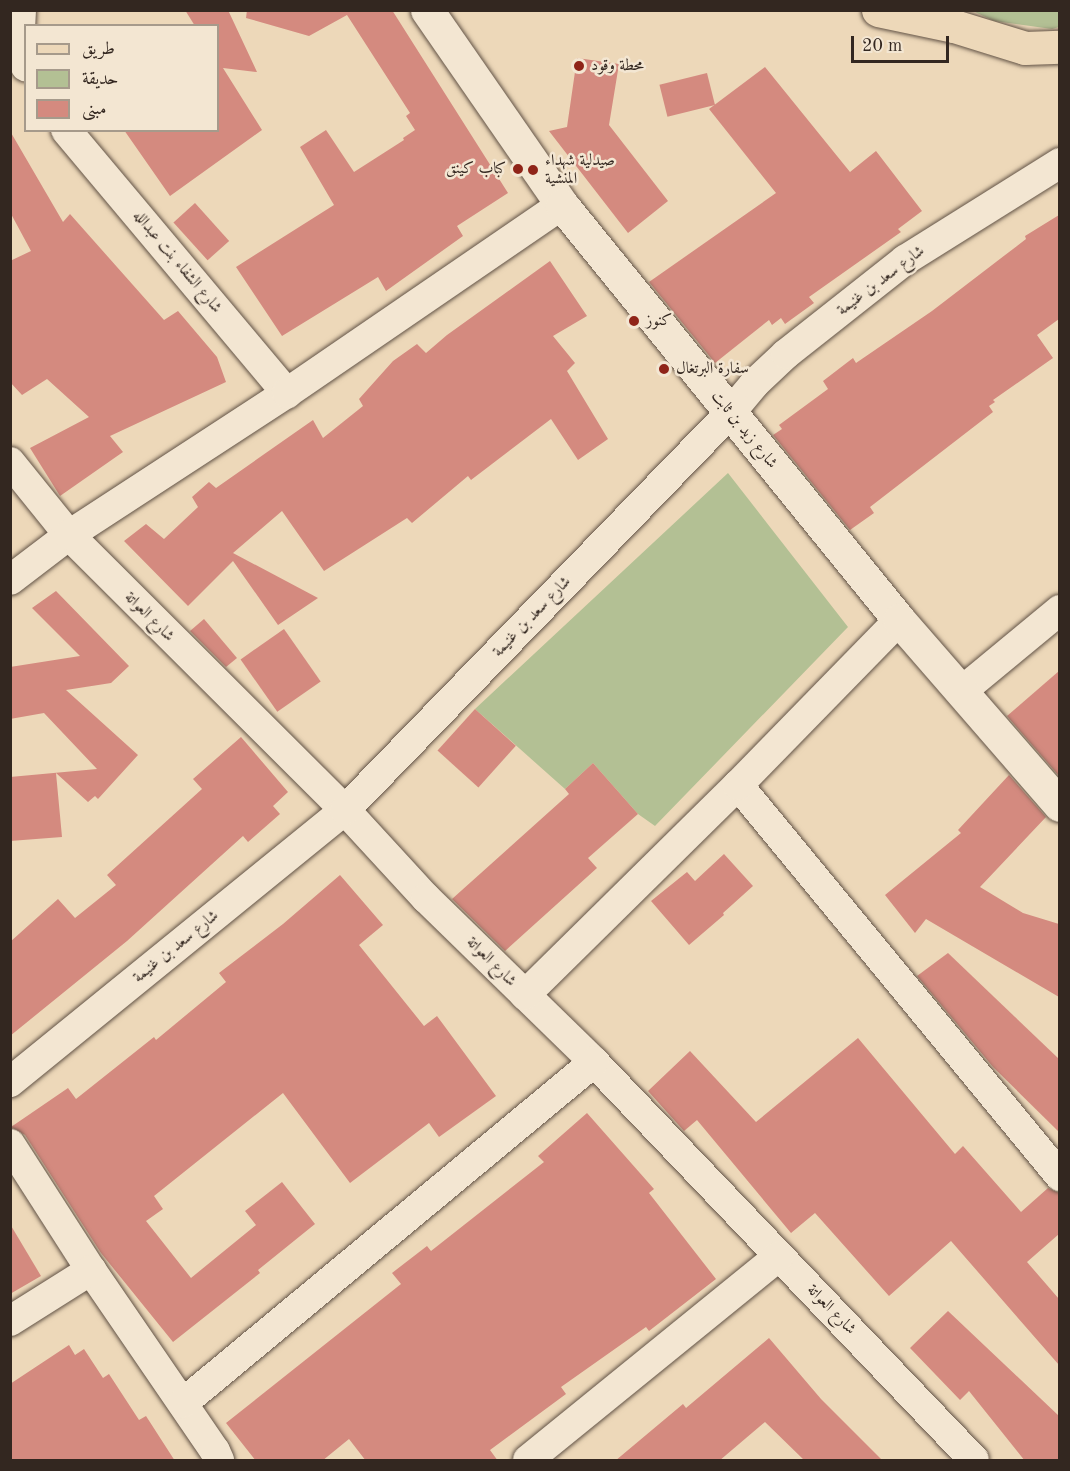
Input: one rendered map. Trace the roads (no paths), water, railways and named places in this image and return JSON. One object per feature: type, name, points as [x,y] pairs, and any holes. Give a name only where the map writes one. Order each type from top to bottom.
[{"type":"main road","points":[[878,10],[945,18],[1025,48],[1059,47]]},
{"type":"street","points":[[21,10],[20,27],[24,54]]},
{"type":"street","name":"شارع زيد بن ثابت","points":[[428,10],[562,204],[899,620],[1059,805]]},
{"type":"street","name":"شارع الشفاء بنت عبدالله","points":[[68,132],[287,393]]},
{"type":"street","name":"شارع سعد بن غنيمة","points":[[10,1082],[345,810],[730,413],[754,384],[786,354],[905,260],[1059,163]]},
{"type":"street","points":[[10,580],[69,535],[287,393],[562,204]]},
{"type":"street","name":"شارع العواتة","points":[[10,462],[69,535],[345,810],[426,898],[594,1062],[974,1461]]},
{"type":"street","points":[[962,691],[1059,610]]},
{"type":"street","points":[[525,995],[738,784],[899,620]]},
{"type":"street","points":[[738,784],[1059,1176]]},
{"type":"street","points":[[183,1403],[594,1062]]},
{"type":"street","points":[[10,1144],[183,1403],[219,1461]]},
{"type":"street","points":[[528,1461],[779,1256]]},
{"type":"street","points":[[10,1321],[92,1270]]},
{"type":"place","name":"محطة وقود","points":[[579,66]]},
{"type":"place","name":"كباب كينق","points":[[518,169]]},
{"type":"place","name":"صيدلية شهداء المنشية","points":[[533,170]]},
{"type":"place","name":"كنوز","points":[[634,321]]},
{"type":"place","name":"سفارة البرتغال","points":[[664,369]]}]
